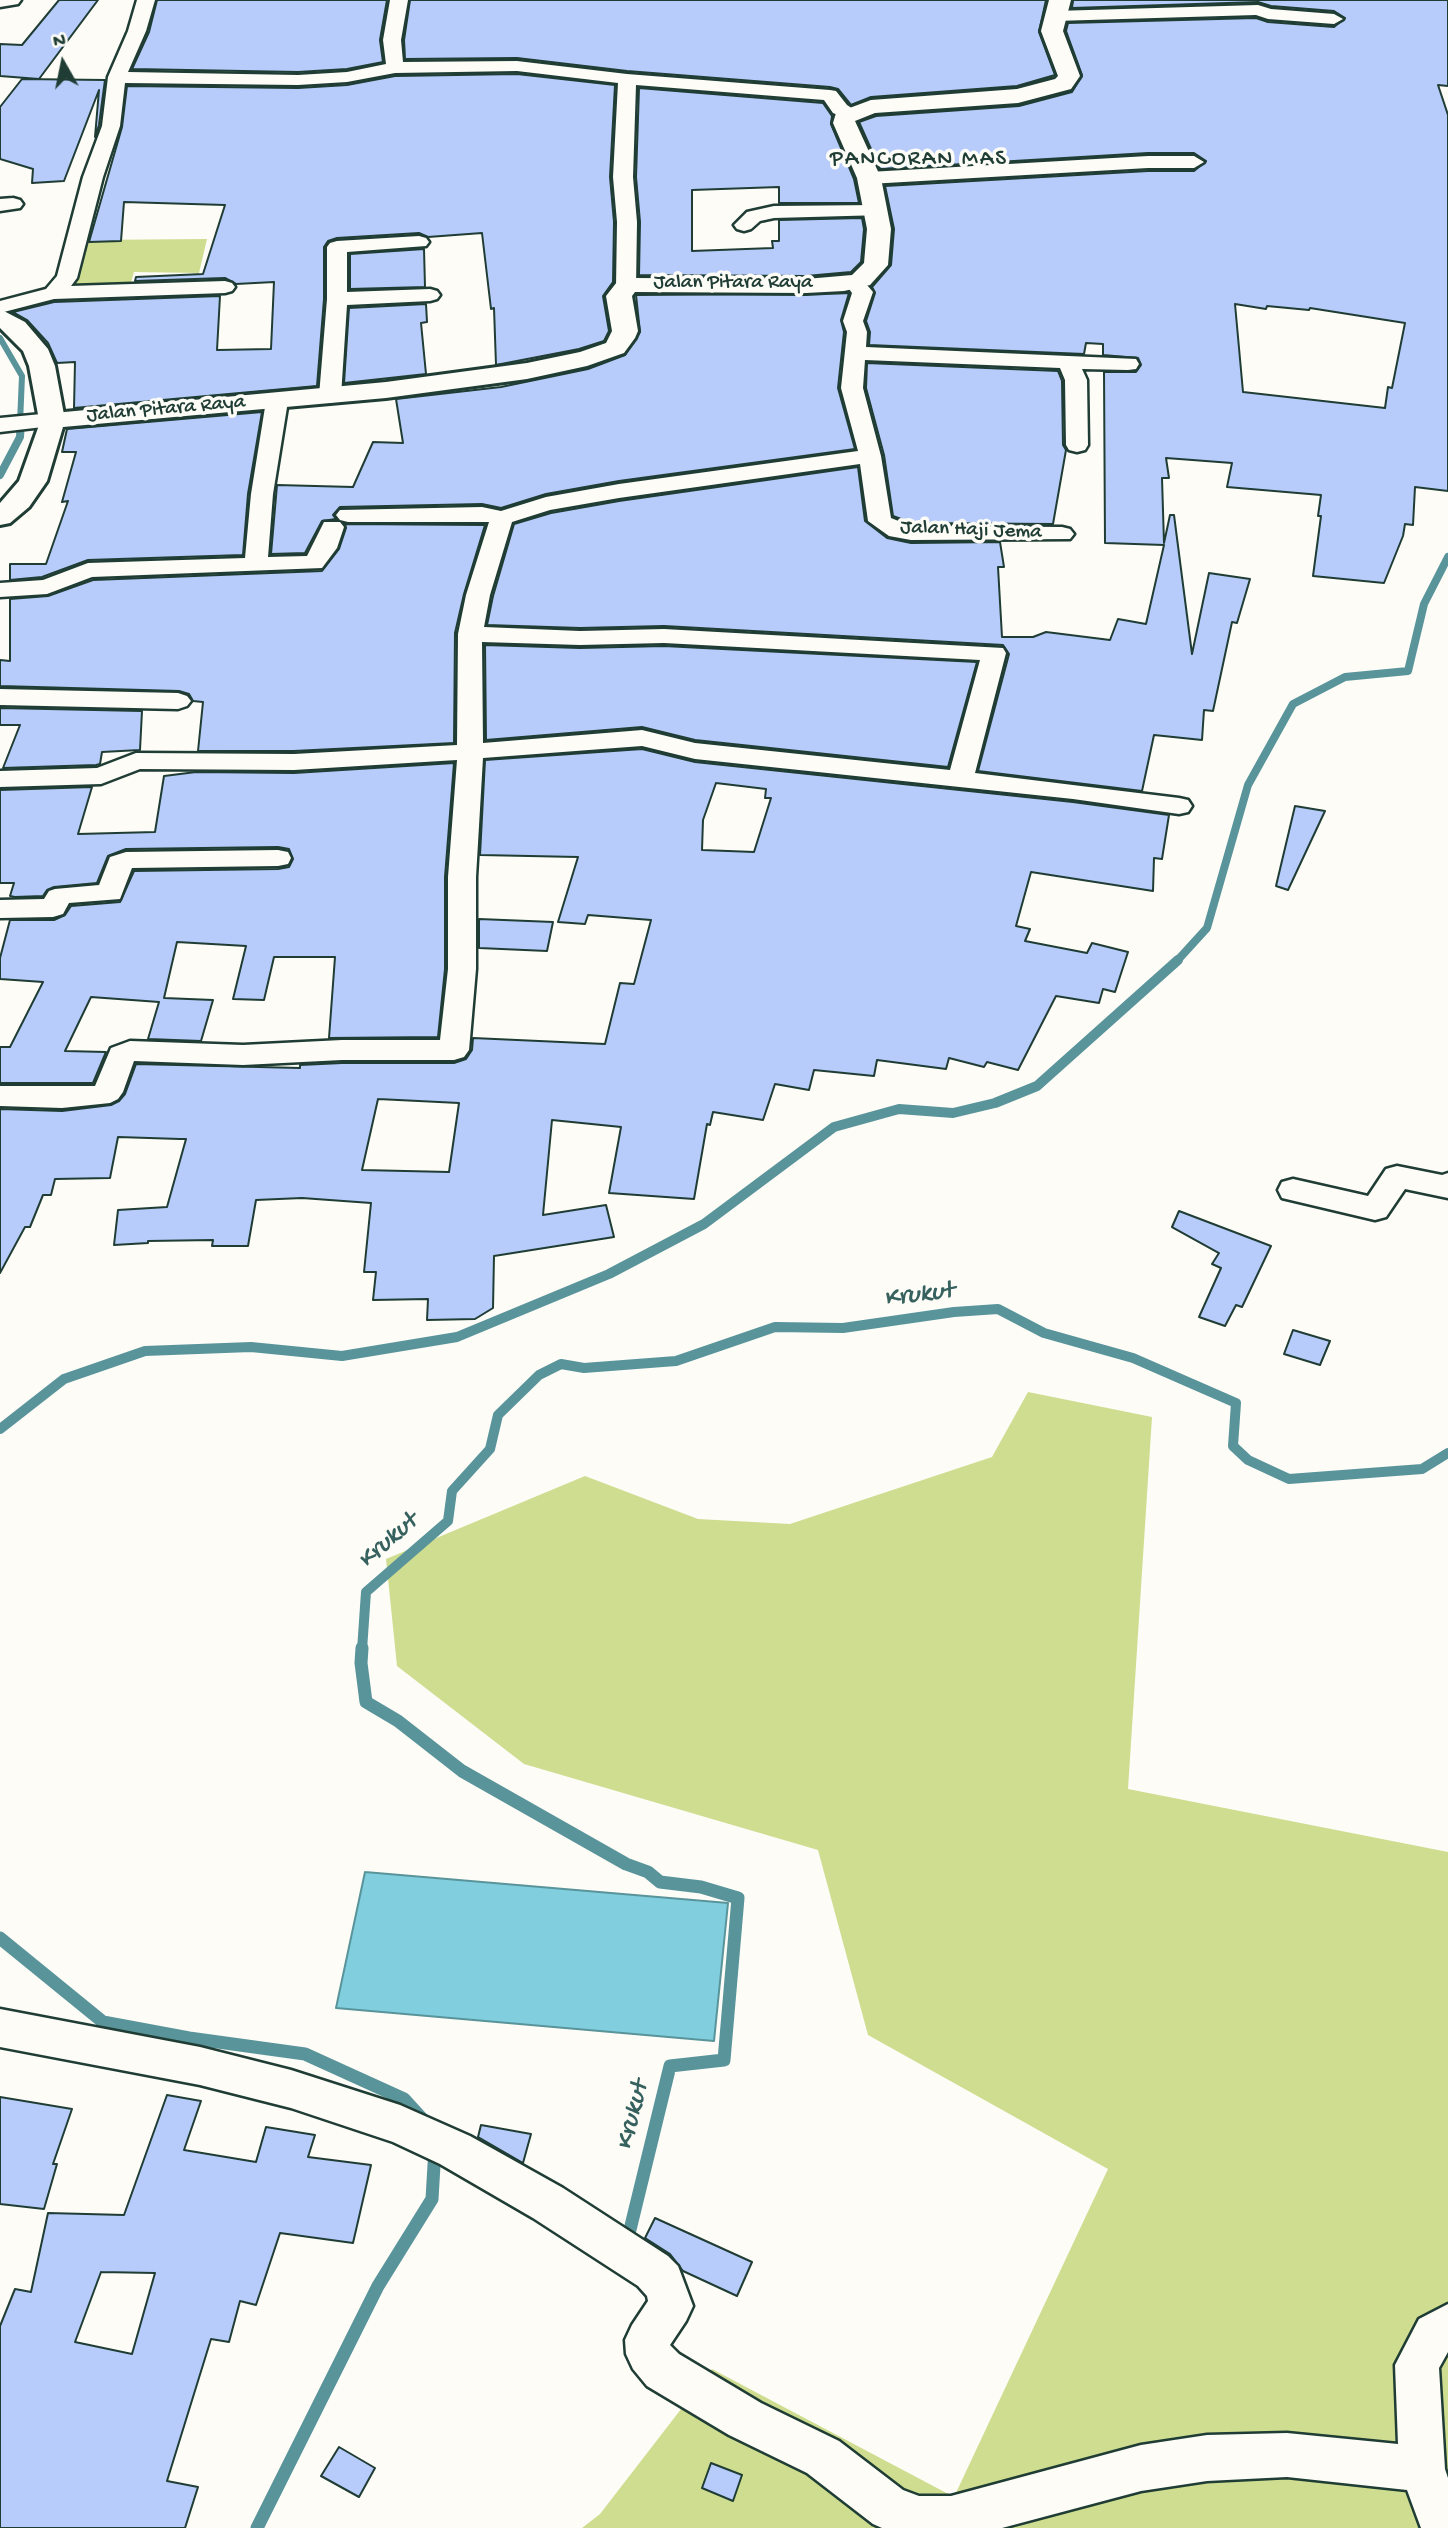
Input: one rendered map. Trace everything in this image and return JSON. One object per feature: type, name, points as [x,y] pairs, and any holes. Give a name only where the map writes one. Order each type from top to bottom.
[{"type":"main road","points":[[854,282],[867,277],[876,265],[879,229],[869,178],[843,120],[850,113],[878,106],[1018,96],[1063,84],[1069,76],[1053,35],[1057,8]]},
{"type":"main road","name":"Jalan Pitara Raya","points":[[43,421],[330,396],[503,374],[601,355],[615,348],[625,331],[619,296],[626,287],[657,283],[743,286],[854,282]]},
{"type":"main road","points":[[0,317],[16,327],[35,349],[43,366],[43,421],[33,481],[19,501],[2,514]]},
{"type":"street","points":[[0,2],[12,0]]},
{"type":"street","points":[[53,293],[67,278],[93,177],[111,125],[117,77],[146,0]]},
{"type":"street","points":[[395,68],[392,40],[399,0]]},
{"type":"street","points":[[1057,8],[1258,10],[1268,14],[1335,19]]},
{"type":"street","points":[[117,77],[200,76],[298,80],[347,77],[395,68],[517,66],[627,79],[830,95],[840,109],[850,113]]},
{"type":"street","points":[[626,287],[628,232],[617,150],[627,79]]},
{"type":"street","points":[[869,178],[1148,162],[1194,162]]},
{"type":"street","points":[[744,225],[754,216],[774,212],[876,211]]},
{"type":"street","points":[[330,396],[337,299],[337,247],[419,242]]},
{"type":"street","name":"Jalan Haji Jema","points":[[854,282],[863,292],[853,321],[858,332],[852,388],[870,456],[878,515],[887,527],[911,533],[1062,534]]},
{"type":"street","points":[[0,307],[53,293],[225,287]]},
{"type":"street","points":[[337,299],[430,295]]},
{"type":"street","points":[[857,353],[1069,364],[1128,364]]},
{"type":"street","points":[[1069,364],[1076,380],[1077,445]]},
{"type":"street","points":[[256,564],[262,494],[277,401]]},
{"type":"street","points":[[0,425],[43,421]]},
{"type":"street","points":[[0,590],[47,587],[89,570],[314,563],[340,521],[482,514],[502,518],[546,504],[619,491],[870,456]]},
{"type":"street","points":[[0,1096],[62,1098],[105,1094],[111,1085],[121,1055],[130,1051],[243,1055],[330,1050],[454,1050],[462,969],[462,877],[470,779],[470,634],[478,595],[502,518]]},
{"type":"street","points":[[470,634],[580,638],[664,636],[994,653],[960,780]]},
{"type":"street","points":[[0,697],[178,701]]},
{"type":"street","points":[[0,779],[101,776],[136,761],[294,762],[469,754],[642,738],[695,751],[1073,791],[1179,806]]},
{"type":"street","points":[[0,909],[53,908],[58,897],[65,895],[110,893],[120,863],[125,860],[278,858]]},
{"type":"street","points":[[1293,1190],[1375,1209],[1397,1177],[1448,1185]]},
{"type":"street","points":[[0,2028],[200,2066],[291,2089],[400,2125],[455,2150],[548,2203],[653,2271],[663,2281],[671,2306],[647,2340],[648,2354],[663,2370],[745,2419],[823,2457],[889,2508],[919,2519],[951,2519],[1141,2468],[1207,2458],[1287,2455],[1422,2469]]},
{"type":"street","points":[[1444,2528],[1422,2469],[1417,2365],[1434,2334],[1448,2326]]},
{"type":"green space","points":[[207,239],[199,273],[134,272],[130,286],[72,287],[86,240]]},
{"type":"green space","points":[[1028,1392],[1152,1417],[1128,1789],[1448,1852],[1448,2528],[582,2528],[600,2514],[712,2369],[954,2497],[1108,2169],[868,2035],[818,1850],[524,1764],[397,1666],[386,1559],[585,1476],[698,1519],[790,1524],[992,1457]]},
{"type":"water","points":[[365,1872],[728,1903],[714,2041],[336,2008]]},
{"type":"building","points":[[59,0],[98,0],[39,79],[0,76],[0,44],[22,45]]},
{"type":"building","points":[[157,0],[387,0],[380,40],[383,62],[347,69],[298,72],[132,69],[149,32]]},
{"type":"building","points":[[410,0],[1046,0],[1039,32],[1055,75],[1017,86],[871,97],[851,105],[838,89],[830,87],[627,71],[517,58],[405,59],[404,40]]},
{"type":"building","points":[[1073,0],[1448,0],[1448,86],[1438,85],[1448,115],[1448,491],[1415,487],[1413,525],[1405,524],[1403,536],[1384,583],[1313,576],[1321,495],[1227,487],[1232,463],[1166,458],[1169,478],[1162,478],[1164,543],[1170,515],[1174,515],[1192,654],[1209,573],[1250,579],[1237,623],[1232,622],[1213,711],[1204,710],[1202,740],[1154,735],[1142,791],[978,771],[1009,654],[1003,645],[664,626],[580,628],[487,625],[514,524],[551,513],[619,501],[858,467],[865,521],[887,538],[911,543],[1000,542],[1004,567],[998,567],[1002,637],[1033,637],[1046,632],[1110,640],[1118,619],[1146,624],[1164,545],[1105,543],[1104,372],[1136,372],[1141,365],[1138,358],[1103,355],[1103,344],[1086,343],[1084,354],[869,345],[870,332],[866,321],[875,293],[872,287],[891,265],[894,229],[885,186],[1148,171],[1194,171],[1206,161],[1194,153],[1148,153],[880,169],[859,122],[876,116],[1019,106],[1072,92],[1082,75],[1066,31],[1068,23],[1256,18],[1268,22],[1334,27],[1345,18],[1334,11],[1271,6],[1258,2],[1072,8]],"holes":[[[1235,304],[1266,309],[1267,306],[1310,308],[1405,323],[1392,388],[1388,387],[1385,408],[1243,392]]]},
{"type":"building","points":[[517,74],[615,85],[610,177],[614,222],[613,282],[603,296],[609,331],[604,341],[579,349],[496,365],[494,308],[491,309],[482,233],[428,237],[419,233],[337,238],[328,241],[324,247],[324,299],[317,386],[74,408],[75,362],[57,363],[48,343],[27,320],[13,312],[54,302],[220,296],[217,350],[271,349],[274,282],[236,284],[225,278],[135,281],[136,277],[203,274],[225,205],[124,202],[121,241],[89,242],[122,127],[127,86],[298,88],[347,85],[395,76]]},
{"type":"building","points":[[22,79],[105,80],[95,137],[99,90],[64,181],[32,183],[33,169],[0,159],[0,107]]},
{"type":"building","points":[[639,88],[823,103],[832,116],[831,124],[854,179],[859,203],[779,203],[779,187],[692,190],[692,251],[773,248],[772,241],[779,241],[779,220],[862,218],[864,229],[861,262],[851,272],[806,276],[639,275],[640,222],[636,177]]},
{"type":"building","points":[[424,249],[425,287],[350,289],[350,254]]},
{"type":"building","points":[[849,293],[841,320],[844,332],[838,388],[855,449],[619,481],[546,494],[501,508],[482,504],[340,507],[333,515],[336,519],[322,521],[305,553],[271,554],[277,485],[353,487],[373,442],[403,443],[396,399],[501,387],[588,369],[625,355],[640,332],[636,295]]},
{"type":"building","points":[[426,304],[427,322],[421,323],[426,374],[344,383],[349,308]]},
{"type":"building","points":[[867,363],[1058,371],[1062,381],[1063,445],[1066,450],[1053,524],[912,523],[893,516],[884,455],[866,388]]},
{"type":"building","points":[[262,412],[248,494],[243,555],[88,560],[42,577],[10,580],[10,564],[46,564],[68,501],[62,502],[76,452],[62,452],[67,429]]},
{"type":"building","points":[[345,524],[485,525],[455,633],[454,743],[294,751],[198,751],[203,702],[193,701],[189,694],[179,691],[0,686],[0,660],[10,661],[10,599],[48,596],[93,580],[322,571],[339,549]]},
{"type":"building","points":[[485,645],[580,648],[664,646],[977,662],[948,767],[695,740],[642,727],[486,740]]},
{"type":"building","points":[[0,708],[142,711],[140,750],[102,752],[100,764],[96,765],[3,768],[20,725],[0,725]]},
{"type":"building","points":[[642,749],[695,762],[1073,802],[1169,815],[1162,859],[1154,858],[1153,891],[1031,872],[1016,926],[1030,929],[1025,941],[1087,953],[1092,943],[1128,952],[1115,992],[1103,989],[1099,1003],[1056,996],[1018,1070],[987,1062],[984,1067],[949,1058],[946,1069],[877,1060],[874,1076],[814,1070],[809,1090],[775,1084],[763,1120],[713,1112],[710,1125],[707,1124],[694,1199],[609,1193],[621,1127],[552,1120],[543,1215],[606,1205],[614,1237],[494,1256],[493,1308],[475,1319],[427,1320],[428,1299],[373,1300],[376,1272],[364,1272],[371,1203],[302,1198],[256,1200],[248,1246],[212,1246],[213,1240],[148,1241],[114,1245],[118,1210],[167,1207],[186,1139],[118,1137],[110,1178],[55,1179],[51,1195],[43,1195],[30,1227],[25,1227],[0,1273],[0,1109],[62,1111],[111,1105],[125,1094],[136,1064],[300,1068],[300,1065],[342,1063],[454,1063],[466,1059],[472,1050],[473,1038],[605,1044],[620,983],[634,984],[651,920],[588,915],[585,924],[558,922],[578,857],[480,855],[485,760]],"holes":[[[716,783],[766,789],[765,798],[771,798],[754,852],[702,850],[703,820]],[[378,1099],[459,1103],[449,1172],[362,1170]]]},
{"type":"building","points":[[454,763],[445,877],[445,969],[438,1037],[329,1038],[335,957],[274,957],[264,1000],[233,999],[246,946],[177,942],[164,998],[213,1000],[201,1041],[148,1039],[159,1002],[91,997],[65,1051],[106,1052],[93,1083],[0,1083],[0,1047],[10,1047],[43,982],[0,979],[0,958],[10,920],[54,920],[65,915],[71,906],[120,902],[134,871],[278,869],[289,867],[293,859],[289,849],[278,847],[126,849],[108,856],[97,883],[54,887],[47,890],[43,896],[10,896],[14,883],[0,883],[0,790],[92,787],[78,834],[155,832],[164,776],[196,772],[294,773]]},
{"type":"building","points":[[1295,806],[1325,811],[1288,890],[1276,886]]},
{"type":"building","points":[[479,919],[553,922],[547,951],[479,948]]},
{"type":"building","points":[[1179,1211],[1271,1246],[1242,1307],[1236,1305],[1225,1326],[1199,1317],[1221,1268],[1212,1264],[1219,1253],[1172,1227]]},
{"type":"building","points":[[1293,1330],[1330,1341],[1320,1365],[1284,1354]]},
{"type":"building","points":[[167,2095],[201,2101],[184,2150],[256,2162],[266,2127],[315,2135],[308,2157],[371,2165],[353,2243],[280,2233],[256,2305],[240,2301],[229,2342],[211,2339],[167,2481],[198,2487],[185,2528],[0,2528],[0,2326],[15,2289],[31,2292],[48,2213],[124,2215]],"holes":[[[101,2272],[155,2273],[132,2354],[75,2342]]]},
{"type":"building","points":[[0,2097],[72,2109],[53,2164],[57,2164],[44,2209],[0,2204]]},
{"type":"building","points":[[481,2125],[531,2134],[523,2163],[478,2137]]},
{"type":"building","points":[[655,2218],[752,2262],[737,2296],[683,2271],[670,2254],[645,2238]]},
{"type":"building","points":[[339,2447],[375,2468],[359,2497],[321,2476]]},
{"type":"building","points":[[711,2463],[742,2475],[733,2501],[702,2488]]},
{"type":"waterway","points":[[0,338],[22,376],[20,423]]},
{"type":"waterway","points":[[0,475],[20,437],[21,421]]},
{"type":"waterway","points":[[1177,961],[1207,928],[1248,785],[1293,704],[1345,677],[1408,671],[1424,604],[1448,557]]},
{"type":"waterway","points":[[0,1429],[64,1379],[145,1351],[251,1347],[342,1356],[457,1337],[609,1274],[704,1224],[834,1127],[899,1109],[953,1113],[995,1103],[1037,1086],[1177,961]]},
{"type":"waterway","name":"Krukut","points":[[362,1650],[366,1592],[448,1521],[452,1491],[490,1449],[498,1415],[539,1375],[561,1364],[584,1368],[676,1361],[775,1327],[843,1328],[954,1312],[998,1309],[1044,1333],[1133,1358],[1236,1403],[1233,1446],[1248,1460],[1289,1479],[1422,1469],[1448,1453]]},
{"type":"waterway","name":"Krukut","points":[[362,1648],[361,1663],[366,1702],[398,1721],[462,1771],[626,1864],[648,1872],[660,1882],[701,1887],[738,1898],[724,2060],[670,2066],[627,2242]]},
{"type":"waterway","points":[[0,1938],[103,2022],[189,2038],[305,2054],[404,2099],[425,2122]]},
{"type":"waterway","points":[[257,2528],[378,2286],[432,2199],[435,2148]]},
{"type":"district","name":"PANCORAN MAS","points":[[919,160]]}]
